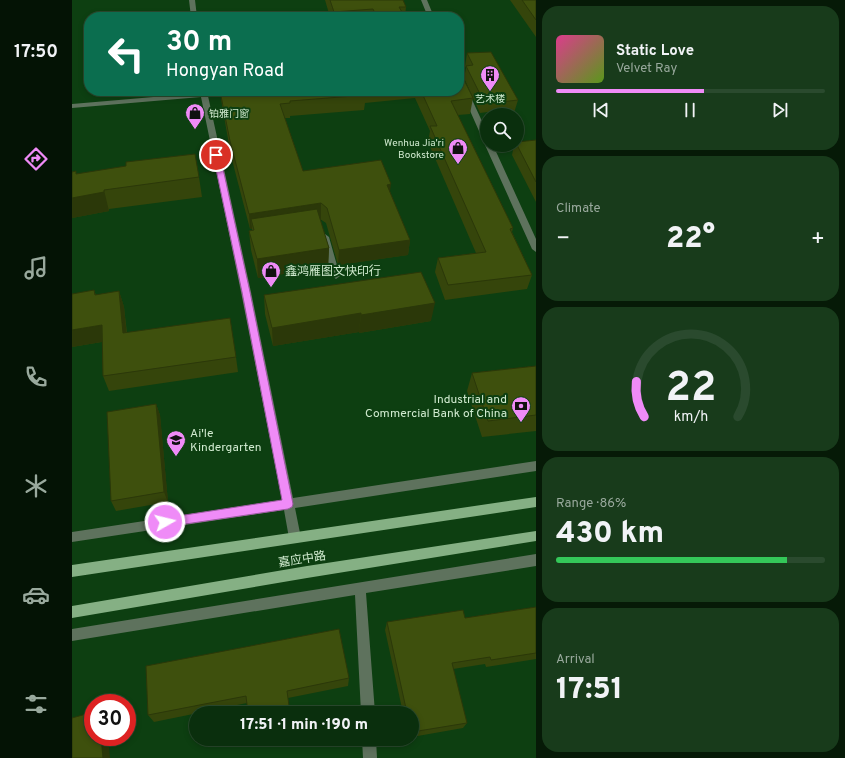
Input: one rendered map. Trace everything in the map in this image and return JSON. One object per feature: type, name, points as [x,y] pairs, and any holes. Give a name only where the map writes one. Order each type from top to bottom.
[{"type":"main road","name":"嘉应中路","points":[[72,571],[536,502]]},
{"type":"main road","name":"嘉应中路","points":[[72,612],[307,572],[536,536]]},
{"type":"street","points":[[192,0],[193,12]]},
{"type":"street","points":[[424,0],[430,12]]},
{"type":"street","points":[[464,89],[480,124]]},
{"type":"street","points":[[72,106],[173,96]]},
{"type":"street","points":[[204,96],[246,292],[295,538]]},
{"type":"street","points":[[492,152],[536,249]]},
{"type":"street","points":[[323,231],[336,276]]},
{"type":"street","points":[[72,536],[536,466]]},
{"type":"street","points":[[72,635],[536,560]]},
{"type":"street","points":[[361,595],[368,706]]},
{"type":"street","points":[[369,746],[370,758]]},
{"type":"building","points":[[330,0],[403,0],[406,7],[399,7],[402,12],[374,12],[373,9],[334,12]]},
{"type":"building","points":[[522,0],[536,0],[536,20]]},
{"type":"building","points":[[491,52],[518,100],[492,103],[491,99],[483,100],[466,66],[473,65],[467,53]]},
{"type":"building","points":[[464,80],[473,98],[451,101],[513,228],[510,229],[532,275],[448,285],[438,258],[486,252],[430,126],[437,126],[423,96],[464,96]]},
{"type":"building","points":[[221,96],[353,96],[290,101],[290,103],[280,104],[303,171],[381,160],[391,184],[387,185],[410,240],[339,250],[327,208],[321,203],[249,214],[230,141]]},
{"type":"building","points":[[536,140],[536,182],[521,152],[524,152],[524,141]]},
{"type":"building","points":[[195,154],[199,177],[104,190],[104,192],[72,198],[72,172],[76,171],[76,174],[126,166],[126,162]]},
{"type":"building","points":[[317,209],[329,248],[257,259],[249,231],[254,230],[251,219]]},
{"type":"building","points":[[421,272],[435,303],[361,315],[361,313],[272,328],[264,295]]},
{"type":"building","points":[[94,290],[95,295],[119,291],[123,333],[230,318],[236,357],[103,376],[102,325],[72,330],[72,294]]},
{"type":"building","points":[[536,366],[536,415],[488,421],[472,373]]},
{"type":"building","points":[[156,404],[164,492],[111,501],[107,412]]},
{"type":"building","points":[[536,607],[536,653],[491,660],[490,657],[452,663],[467,723],[419,731],[419,706],[405,706],[387,622],[463,610],[465,618]]},
{"type":"building","points":[[339,629],[349,678],[287,691],[289,706],[247,706],[246,696],[148,715],[146,666]]},
{"type":"building","points":[[84,715],[84,746],[102,746],[103,758],[72,758],[72,718]]},
{"type":"place","name":"艺术楼","points":[[490,92]]},
{"type":"place","name":"铂雅门窗","points":[[195,130]]},
{"type":"place","name":"Wenhua Jia'ri Bookstore","points":[[458,165]]},
{"type":"place","name":"鑫鸿雁图文快印行","points":[[271,288]]},
{"type":"place","name":"Industrial and Commercial Bank of China","points":[[521,423]]},
{"type":"place","name":"Ai'le Kindergarten","points":[[176,457]]},
{"type":"route","points":[[165,522],[288,504],[246,292],[216,155]]}]
